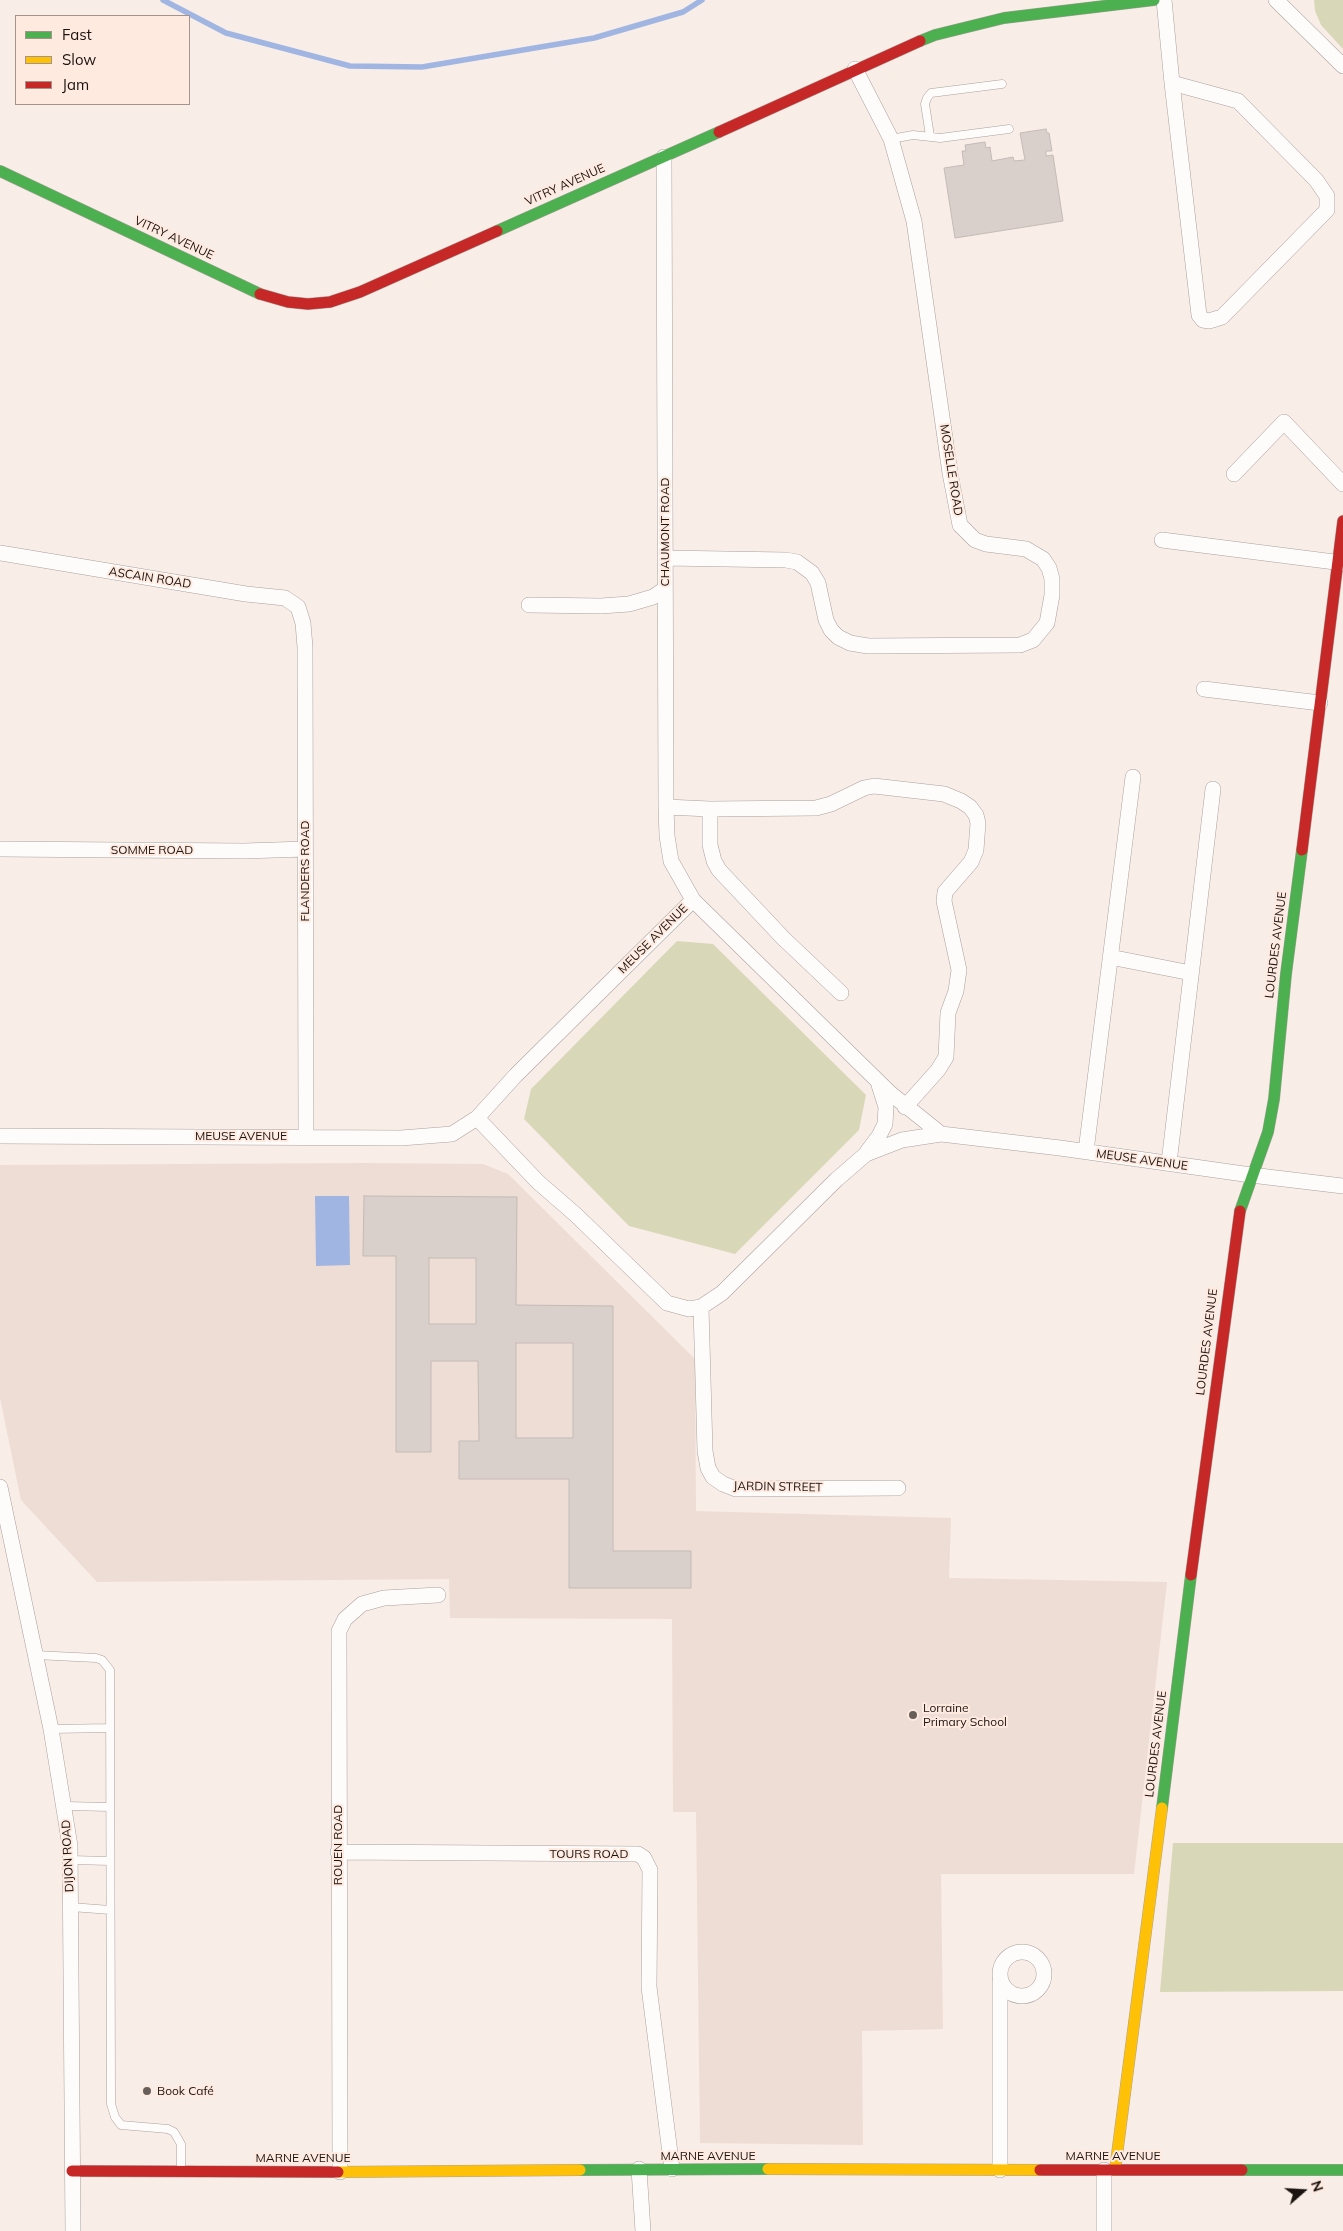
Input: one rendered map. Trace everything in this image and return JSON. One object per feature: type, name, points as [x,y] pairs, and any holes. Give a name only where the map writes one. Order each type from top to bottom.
[{"type":"street","name":"VITRY AVENUE","points":[[0,171],[261,294],[288,302],[308,304],[330,302],[360,292],[664,157],[855,69],[935,35],[1004,18],[1154,0]]},
{"type":"street","points":[[1164,0],[1172,82],[1198,315],[1203,320],[1209,321],[1222,317],[1327,210],[1327,196],[1316,180],[1238,101],[1172,82]]},
{"type":"street","points":[[1276,0],[1343,66]]},
{"type":"street","name":"MOSELLE ROAD","points":[[666,558],[786,560],[796,562],[812,573],[818,583],[826,620],[831,630],[838,637],[850,643],[868,646],[1020,645],[1033,640],[1047,623],[1052,595],[1052,580],[1049,568],[1043,559],[1026,550],[986,544],[975,540],[960,525],[950,473],[914,221],[892,139],[855,69]]},
{"type":"street","name":"CHAUMONT ROAD","points":[[664,157],[667,836],[671,861],[693,900]]},
{"type":"street","points":[[1234,474],[1284,422],[1343,484]]},
{"type":"street","name":"LOURDES AVENUE","points":[[1109,2170],[1234,1237],[1241,1202],[1268,1132],[1274,1099],[1286,974],[1320,704],[1341,563],[1343,521]]},
{"type":"street","points":[[1162,540],[1341,563]]},
{"type":"street","name":"ASCAIN ROAD","points":[[0,553],[246,594],[286,598],[298,607]]},
{"type":"street","points":[[529,605],[601,606],[629,604],[653,597],[665,589]]},
{"type":"street","name":"FLANDERS ROAD","points":[[298,607],[303,623],[305,647],[306,1136]]},
{"type":"street","points":[[1204,689],[1320,704]]},
{"type":"street","points":[[1086,1152],[1133,777]]},
{"type":"street","points":[[666,807],[710,809],[816,808],[831,804],[864,788],[890,787],[944,794],[961,800],[970,807],[976,815],[978,831],[976,850],[971,862],[945,892],[944,901],[960,970],[956,991],[948,1013],[946,1056],[938,1070],[906,1107]]},
{"type":"street","points":[[1169,1163],[1213,789]]},
{"type":"street","points":[[710,809],[710,846],[718,870],[783,938],[840,993]]},
{"type":"street","name":"SOMME ROAD","points":[[0,849],[305,849]]},
{"type":"street","name":"MEUSE AVENUE","points":[[0,1136],[306,1136],[401,1138],[452,1134],[477,1118],[516,1075],[693,900],[876,1079],[906,1107],[941,1134]]},
{"type":"street","points":[[1110,957],[1191,973]]},
{"type":"street","name":"MEUSE AVENUE","points":[[701,1307],[722,1293],[836,1180],[866,1154],[885,1124],[886,1107],[876,1079]]},
{"type":"street","points":[[477,1118],[538,1182],[576,1215],[668,1303],[689,1309],[701,1307]]},
{"type":"street","name":"MEUSE AVENUE","points":[[866,1154],[902,1140],[941,1134],[1343,1186]]},
{"type":"street","name":"JARDIN STREET","points":[[701,1307],[705,1451],[708,1468],[713,1477],[723,1484],[736,1488],[898,1488]]},
{"type":"street","name":"DIJON ROAD","points":[[0,1487],[51,1729],[65,1806],[70,1860],[71,1907],[73,2231]]},
{"type":"street","name":"ROUEN ROAD","points":[[340,2172],[339,1631],[344,1619],[362,1604],[384,1598],[438,1596]]},
{"type":"street","name":"TOURS ROAD","points":[[338,1852],[638,1854],[644,1858],[650,1870],[648,1987],[672,2170]]},
{"type":"street","points":[[1000,1981],[1000,2170]]},
{"type":"street","points":[[639,2169],[643,2231]]},
{"type":"street","name":"MARNE AVENUE","points":[[72,2171],[340,2172],[639,2169],[1343,2170]]},
{"type":"street","points":[[1104,2231],[1109,2170]]},
{"type":"lane","points":[[930,136],[925,104],[931,94],[1002,84]]},
{"type":"lane","points":[[892,139],[913,135],[940,138],[1009,129]]},
{"type":"lane","points":[[35,1655],[102,1660],[110,1670],[111,2104],[115,2117],[122,2125],[168,2129],[174,2132],[181,2144],[181,2171]]},
{"type":"lane","points":[[51,1729],[110,1728]]},
{"type":"lane","points":[[65,1806],[110,1807]]},
{"type":"lane","points":[[70,1860],[110,1860]]},
{"type":"lane","points":[[71,1907],[110,1910]]},
{"type":"shaded area","name":"Lorraine Primary School","points":[[483,1164],[508,1174],[695,1359],[696,1511],[951,1518],[949,1578],[1167,1582],[1134,1874],[941,1874],[943,2029],[862,2031],[863,2145],[700,2143],[696,1812],[673,1812],[672,1619],[450,1618],[449,1579],[97,1582],[21,1500],[0,1398],[0,1165]]},
{"type":"green space","points":[[1314,0],[1343,0],[1343,49],[1321,25],[1315,11]]},
{"type":"green space","points":[[677,941],[713,944],[866,1095],[859,1130],[735,1254],[629,1226],[524,1119],[531,1089]]},
{"type":"green space","points":[[1173,1843],[1343,1843],[1343,1991],[1160,1992]]},
{"type":"water","points":[[315,1196],[349,1196],[350,1265],[316,1266]]},
{"type":"building","points":[[1046,129],[1047,133],[1049,133],[1052,151],[1046,151],[1046,156],[1053,155],[1063,221],[955,238],[944,168],[964,165],[962,151],[966,151],[965,145],[985,142],[986,148],[990,147],[992,161],[1013,157],[1014,161],[1025,160],[1020,133]]},
{"type":"building","points":[[364,1196],[517,1197],[516,1305],[613,1306],[613,1551],[691,1551],[691,1588],[569,1588],[569,1479],[459,1479],[459,1441],[479,1441],[478,1361],[431,1361],[431,1452],[396,1452],[396,1256],[363,1256]],"holes":[[[429,1258],[476,1258],[476,1324],[429,1324]],[[516,1343],[573,1343],[573,1438],[516,1438]]]},
{"type":"waterway","points":[[163,0],[226,33],[350,66],[422,67],[594,38],[683,12],[702,0]]},
{"type":"traffic: fast","points":[[920,41],[935,35],[1004,18],[1154,0]]},
{"type":"traffic: fast","points":[[497,231],[719,132]]},
{"type":"traffic: fast","points":[[0,171],[260,294]]},
{"type":"traffic: fast","points":[[1240,1211],[1268,1132],[1274,1099],[1286,974],[1302,850]]},
{"type":"traffic: fast","points":[[1162,1808],[1191,1575]]},
{"type":"traffic: fast","points":[[580,2170],[768,2169]]},
{"type":"traffic: fast","points":[[1242,2170],[1343,2170]]},
{"type":"traffic: slow","points":[[1115,2170],[1162,1808]]},
{"type":"traffic: slow","points":[[768,2169],[1040,2170]]},
{"type":"traffic: slow","points":[[338,2172],[580,2170]]},
{"type":"traffic: jam","points":[[719,132],[920,41]]},
{"type":"traffic: jam","points":[[260,294],[288,302],[308,304],[330,302],[360,292],[497,231]]},
{"type":"traffic: jam","points":[[1302,850],[1343,521]]},
{"type":"traffic: jam","points":[[1191,1575],[1240,1211]]},
{"type":"traffic: jam","points":[[1040,2170],[1242,2170]]},
{"type":"traffic: jam","points":[[72,2171],[338,2172]]},
{"type":"place","name":"Lorraine Primary School","points":[[913,1715]]},
{"type":"place","name":"Book Café","points":[[147,2091]]}]
